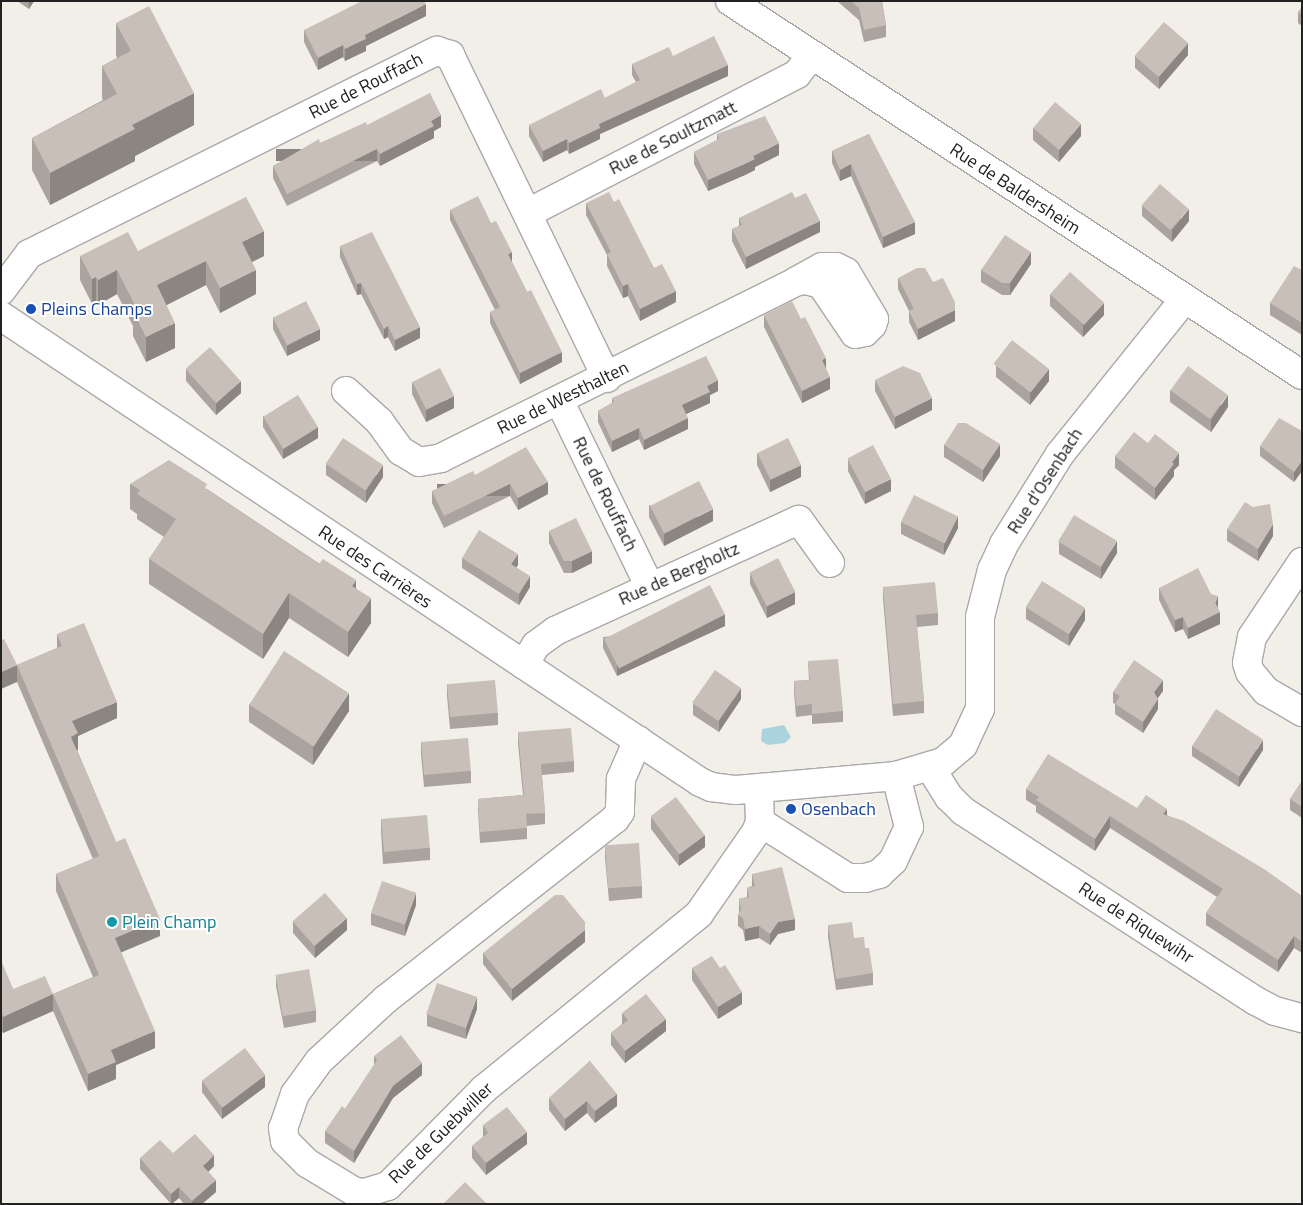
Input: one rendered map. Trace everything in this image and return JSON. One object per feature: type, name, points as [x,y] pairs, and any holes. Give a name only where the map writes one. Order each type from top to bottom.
[{"type":"street","name":"Rue de Baldersheim","points":[[730,1],[1184,300],[1302,375]]},
{"type":"street","name":"Rue de Rouffach","points":[[1,291],[29,254],[438,51],[450,55],[607,378]]},
{"type":"street","name":"Rue de Soultzmatt","points":[[528,214],[797,74],[812,55]]},
{"type":"street","name":"Rue de Westhalten","points":[[346,391],[379,422],[401,451],[419,462],[441,458],[607,378],[797,281]]},
{"type":"street","name":"Rue d'Osenbach","points":[[759,788],[896,776],[930,767],[954,754],[970,734],[980,709],[980,617],[992,570],[1016,521],[1086,419],[1184,300]]},
{"type":"street","name":"Rue des Carrières","points":[[1,316],[524,666],[711,787],[759,788]]},
{"type":"street","name":"Rue de Rouffach","points":[[559,400],[650,587]]},
{"type":"street","name":"Rue de Bergholtz","points":[[524,666],[536,645],[555,631],[799,520],[830,563]]},
{"type":"street","points":[[1302,562],[1252,637],[1247,663],[1250,672],[1266,691],[1302,712]]},
{"type":"street","name":"Rue de Guebwiller","points":[[638,740],[621,779],[620,812],[615,819],[386,999],[319,1061],[295,1094],[283,1128],[285,1141],[307,1163],[355,1192],[365,1193],[388,1186],[484,1088],[699,914],[760,822]]},
{"type":"street","points":[[954,754],[966,799],[974,818]]},
{"type":"street","name":"Rue de Riquewihr","points":[[930,767],[955,804],[974,818],[1256,1001],[1274,1011],[1302,1018]]},
{"type":"street","points":[[759,788],[760,822],[848,878],[865,878],[879,874],[893,862],[909,827],[896,776]]},
{"type":"water","points":[[784,725],[791,737],[785,743],[768,745],[761,741],[762,729]]},
{"type":"building","points":[[362,1],[424,1],[426,4],[365,35],[366,39],[345,49],[343,45],[318,58],[304,30]]},
{"type":"building","points":[[851,1],[882,1],[886,25],[864,30],[859,8]]},
{"type":"building","points":[[149,6],[194,93],[132,125],[135,129],[50,173],[32,138],[117,94],[102,66],[131,51],[116,23]]},
{"type":"building","points":[[1302,7],[1302,15],[1298,12]]},
{"type":"building","points":[[1164,22],[1188,43],[1159,77],[1134,56]]},
{"type":"building","points":[[714,36],[728,65],[599,124],[600,128],[569,143],[567,139],[543,151],[529,125],[601,89],[605,98],[640,80],[632,64],[669,47],[673,56]]},
{"type":"building","points":[[430,93],[441,115],[431,121],[434,126],[380,154],[377,149],[287,194],[273,166],[319,139],[320,143],[366,122],[367,125]]},
{"type":"building","points":[[1055,102],[1081,124],[1059,150],[1033,128]]},
{"type":"building","points":[[765,116],[779,143],[753,156],[755,159],[708,180],[694,152],[719,139],[717,134]]},
{"type":"building","points":[[869,134],[915,222],[883,237],[851,164],[840,170],[832,151]]},
{"type":"building","points":[[1160,184],[1189,209],[1170,230],[1142,205]]},
{"type":"building","points":[[609,192],[614,202],[619,199],[654,268],[662,264],[676,291],[640,309],[628,284],[623,286],[607,254],[611,252],[586,203]]},
{"type":"building","points":[[792,192],[795,198],[806,193],[820,221],[746,257],[732,229],[742,225],[739,218]]},
{"type":"building","points":[[478,196],[491,223],[496,221],[512,252],[508,254],[527,292],[531,290],[562,352],[520,373],[490,312],[500,307],[450,210]]},
{"type":"building","points":[[246,197],[264,231],[242,242],[256,270],[220,288],[206,261],[157,285],[175,323],[146,337],[133,311],[137,309],[117,270],[98,280],[96,277],[92,279],[80,256],[128,232],[138,251]]},
{"type":"building","points":[[372,232],[420,327],[395,340],[388,326],[384,329],[361,283],[357,284],[340,246]]},
{"type":"building","points":[[1005,235],[1031,252],[1010,283],[1002,283],[981,270]]},
{"type":"building","points":[[1294,266],[1302,270],[1302,323],[1270,303]]},
{"type":"building","points":[[917,268],[925,268],[933,282],[943,278],[955,302],[955,310],[918,329],[909,311],[914,309],[898,278]]},
{"type":"building","points":[[1070,272],[1104,303],[1084,325],[1050,294]]},
{"type":"building","points":[[306,301],[320,329],[287,345],[273,318]]},
{"type":"building","points":[[792,301],[801,319],[805,317],[826,358],[822,360],[830,377],[802,391],[764,315]]},
{"type":"building","points":[[1012,340],[1049,369],[1031,393],[994,364]]},
{"type":"building","points":[[210,347],[241,381],[216,403],[185,369]]},
{"type":"building","points":[[706,356],[718,380],[707,386],[710,392],[682,405],[688,418],[644,440],[639,428],[612,441],[598,411],[614,402],[612,398]]},
{"type":"building","points":[[903,366],[920,373],[932,398],[895,417],[875,380]]},
{"type":"building","points":[[1188,366],[1228,395],[1210,419],[1170,390]]},
{"type":"building","points":[[440,368],[454,396],[426,410],[412,382]]},
{"type":"building","points":[[298,395],[318,427],[283,449],[263,417]]},
{"type":"building","points":[[1279,418],[1302,431],[1302,461],[1294,472],[1260,446]]},
{"type":"building","points":[[958,423],[966,423],[1000,444],[983,470],[944,445]]},
{"type":"building","points":[[1134,432],[1148,443],[1155,434],[1179,453],[1172,462],[1174,464],[1155,488],[1115,456]]},
{"type":"building","points":[[343,438],[383,465],[365,491],[326,464]]},
{"type":"building","points":[[788,438],[801,465],[771,480],[757,453]]},
{"type":"building","points":[[873,445],[891,479],[865,492],[847,459]]},
{"type":"building","points":[[526,447],[548,482],[518,498],[510,484],[444,516],[432,491],[473,471],[475,475]]},
{"type":"building","points":[[169,460],[207,484],[205,488],[319,564],[323,559],[356,580],[352,586],[371,598],[348,632],[289,593],[263,634],[149,559],[176,519],[137,494],[140,490],[130,484]]},
{"type":"building","points":[[699,481],[713,509],[664,534],[650,506]]},
{"type":"building","points":[[914,495],[958,516],[945,543],[901,522]]},
{"type":"building","points":[[1245,502],[1253,507],[1270,504],[1273,524],[1258,549],[1227,529]]},
{"type":"building","points":[[1074,515],[1117,541],[1101,567],[1058,542]]},
{"type":"building","points":[[576,518],[592,551],[572,561],[564,561],[549,531]]},
{"type":"building","points":[[479,530],[518,554],[511,564],[530,576],[519,594],[462,558]]},
{"type":"building","points":[[778,558],[795,592],[767,606],[749,573]]},
{"type":"building","points":[[1198,568],[1211,594],[1218,596],[1215,603],[1220,612],[1188,628],[1183,617],[1175,620],[1159,588]]},
{"type":"building","points":[[1042,581],[1085,608],[1069,634],[1026,607]]},
{"type":"building","points":[[935,582],[938,613],[916,615],[924,701],[893,704],[883,587]]},
{"type":"building","points":[[710,585],[725,614],[619,668],[604,639]]},
{"type":"building","points":[[84,623],[117,702],[72,721],[78,733],[71,737],[116,842],[125,838],[160,919],[115,938],[155,1031],[111,1050],[116,1062],[88,1074],[53,994],[99,975],[56,874],[99,856],[17,665],[62,646],[57,634]]},
{"type":"building","points":[[4,639],[17,665],[1,672],[1,640]]},
{"type":"building","points":[[284,651],[349,693],[314,747],[249,705]]},
{"type":"building","points":[[838,659],[843,711],[812,714],[812,704],[796,706],[794,681],[810,680],[808,661]]},
{"type":"building","points":[[1134,660],[1163,680],[1154,692],[1158,699],[1143,722],[1115,704],[1120,696],[1113,692]]},
{"type":"building","points":[[715,670],[741,688],[718,721],[692,703]]},
{"type":"building","points":[[495,680],[498,713],[450,717],[447,684]]},
{"type":"building","points":[[1216,709],[1263,739],[1239,776],[1192,746]]},
{"type":"building","points":[[571,728],[574,761],[541,764],[545,813],[526,814],[527,828],[480,832],[478,799],[524,795],[518,732]]},
{"type":"building","points":[[468,738],[471,771],[424,775],[421,742]]},
{"type":"building","points":[[1048,754],[1137,808],[1146,795],[1167,809],[1163,814],[1184,821],[1264,869],[1302,896],[1302,942],[1294,936],[1278,960],[1206,913],[1223,889],[1110,816],[1095,839],[1036,800],[1039,797],[1026,789]]},
{"type":"building","points":[[1302,781],[1302,807],[1290,799]]},
{"type":"building","points":[[676,797],[705,835],[679,855],[650,816]]},
{"type":"building","points":[[427,815],[430,848],[384,852],[381,819]]},
{"type":"building","points":[[639,843],[642,886],[608,888],[605,845]]},
{"type":"building","points":[[782,867],[795,919],[778,922],[770,934],[759,926],[745,929],[743,918],[738,915],[741,910],[739,899],[749,897],[747,888],[755,886],[752,874]]},
{"type":"building","points":[[382,881],[416,893],[405,925],[371,913]]},
{"type":"building","points":[[325,893],[347,918],[314,946],[293,921]]},
{"type":"building","points":[[555,895],[563,895],[585,922],[585,930],[512,989],[483,953]]},
{"type":"building","points":[[852,922],[854,938],[864,937],[865,948],[869,948],[873,973],[836,979],[828,925]]},
{"type":"building","points":[[712,956],[720,968],[725,965],[742,992],[718,1007],[692,968]]},
{"type":"building","points":[[1,961],[13,989],[45,976],[53,994],[3,1017],[1,1013]]},
{"type":"building","points":[[309,969],[316,1010],[283,1016],[276,975]]},
{"type":"building","points":[[437,983],[477,997],[466,1028],[426,1014]]},
{"type":"building","points":[[646,994],[666,1019],[625,1051],[611,1033],[628,1020],[622,1013]]},
{"type":"building","points":[[401,1035],[422,1063],[393,1086],[354,1151],[325,1131],[342,1106],[345,1109],[377,1060],[374,1056]]},
{"type":"building","points":[[245,1048],[265,1075],[222,1108],[202,1080]]},
{"type":"building","points":[[590,1061],[617,1094],[595,1111],[587,1101],[565,1119],[549,1098]]},
{"type":"building","points":[[507,1107],[527,1132],[486,1163],[472,1146],[488,1133],[483,1125]]},
{"type":"building","points":[[195,1134],[214,1155],[203,1166],[216,1180],[192,1201],[179,1187],[171,1194],[140,1158],[160,1140],[173,1153]]},
{"type":"building","points":[[465,1182],[487,1204],[443,1204]]},
{"type":"place","name":"Pleins Champs","points":[[31,309]]},
{"type":"place","name":"Osenbach","points":[[791,809]]},
{"type":"place","name":"Plein Champ","points":[[112,922]]}]
